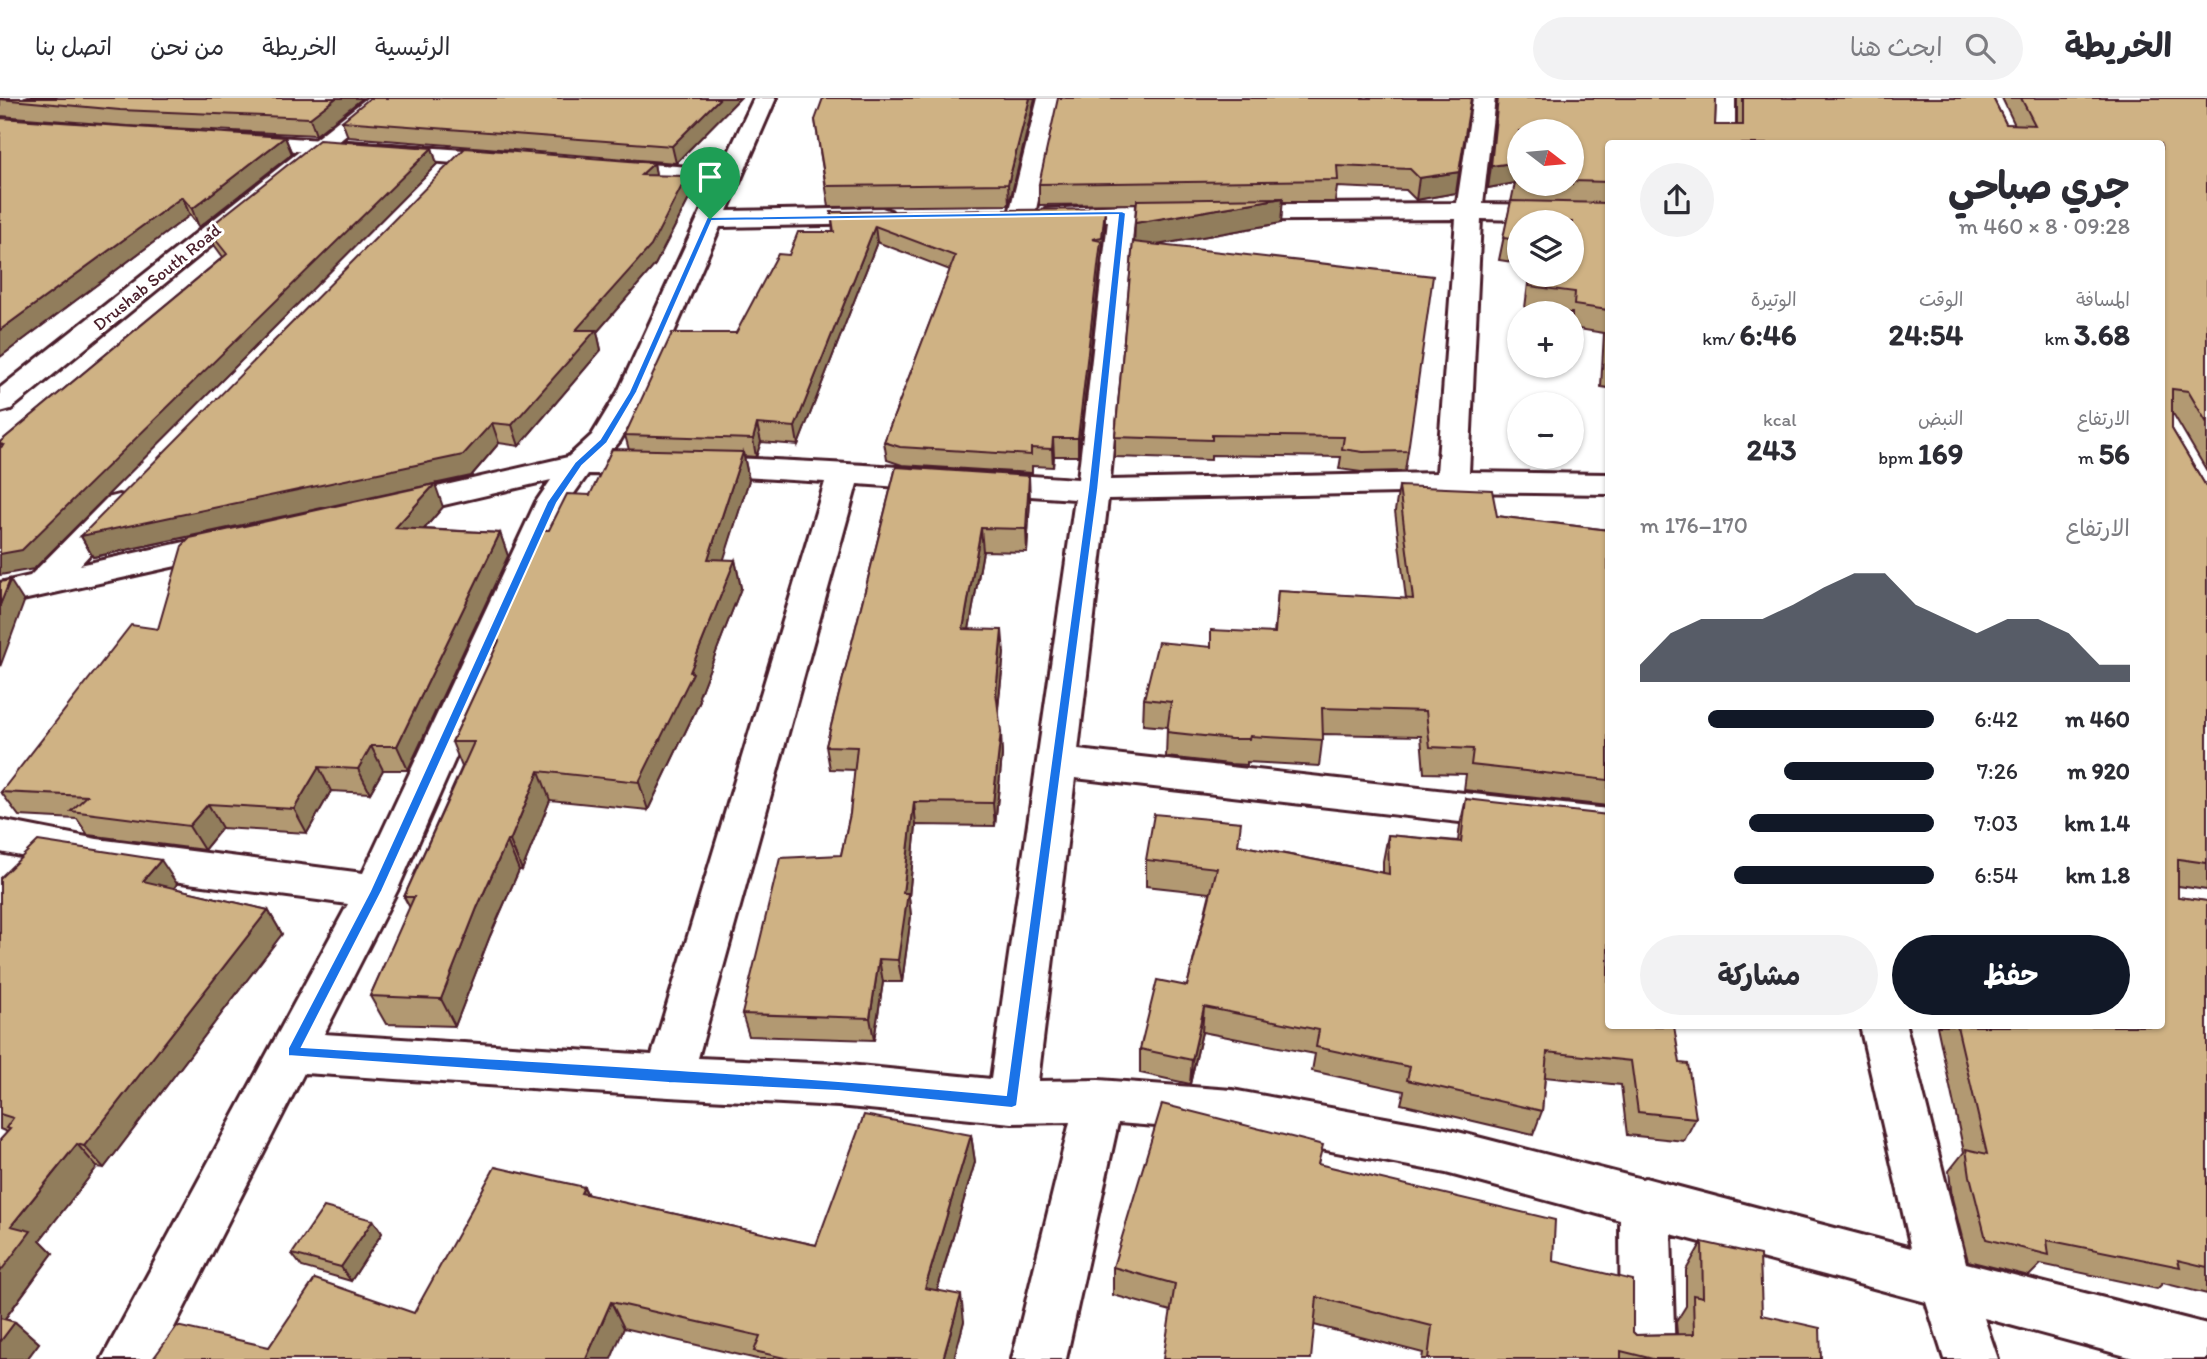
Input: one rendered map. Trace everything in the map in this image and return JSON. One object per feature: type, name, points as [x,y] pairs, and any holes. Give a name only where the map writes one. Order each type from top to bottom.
[{"type":"street","points":[[0,125],[43,98]]},
{"type":"street","name":"Drushab South Road","points":[[0,404],[381,98]]},
{"type":"street","points":[[129,1359],[376,891],[552,502],[579,464],[604,441],[633,392],[765,98]]},
{"type":"street","points":[[1022,214],[1049,98]]},
{"type":"street","points":[[1452,482],[1469,211],[1484,98]]},
{"type":"street","points":[[1723,140],[1724,98]]},
{"type":"street","points":[[0,125],[38,128]]},
{"type":"street","points":[[210,140],[321,145],[529,162]]},
{"type":"street","points":[[434,185],[462,157]]},
{"type":"street","points":[[582,166],[729,177]]},
{"type":"street","points":[[995,214],[1469,211],[1605,214]]},
{"type":"street","points":[[1012,1102],[1093,490],[1122,213]]},
{"type":"street","points":[[710,219],[900,216]]},
{"type":"street","points":[[361,514],[579,464],[709,465],[1093,490],[1452,482],[1605,484]]},
{"type":"street","points":[[669,1077],[844,472]]},
{"type":"street","points":[[41,585],[138,485]]},
{"type":"street","points":[[0,594],[266,535]]},
{"type":"street","points":[[1058,762],[1605,824]]},
{"type":"street","points":[[0,836],[97,855],[376,891]]},
{"type":"street","points":[[1884,1029],[1945,1281],[1971,1359]]},
{"type":"street","points":[[293,1052],[669,1077],[838,1085],[1012,1102],[1099,1101],[1245,1114],[1446,1151],[1645,1201],[2207,1351]]},
{"type":"street","points":[[1040,1359],[1099,1101]]},
{"type":"street","points":[[1645,1201],[1648,1359]]},
{"type":"building","points":[[0,98],[336,98],[310,118],[120,110]]},
{"type":"building","points":[[370,98],[720,98],[672,146],[342,121]]},
{"type":"building","points":[[823,98],[1030,98],[1008,184],[826,186],[815,120]]},
{"type":"building","points":[[1058,98],[1471,98],[1459,172],[1419,178],[1410,169],[1337,166],[1338,180],[1039,184]]},
{"type":"building","points":[[1498,98],[1716,98],[1715,125],[1743,125],[1743,98],[1993,98],[2006,124],[2035,125],[2021,98],[2207,98],[2207,423],[2188,391],[2172,389],[2172,429],[2207,488],[2207,863],[2178,859],[2178,897],[2207,901],[2207,1267],[2178,1260],[2180,1267],[2047,1240],[2049,1255],[1986,1239],[1966,1149],[1987,1154],[1958,1029],[2165,1029],[2165,140],[1605,140],[1605,182],[1584,181],[1584,119],[1507,119],[1507,164],[1491,166]]},
{"type":"building","points":[[0,118],[285,137],[192,209],[182,197],[0,330]]},
{"type":"building","points":[[319,140],[432,148],[22,550],[0,554],[0,448],[4,445],[0,442],[227,254],[207,229]]},
{"type":"building","points":[[465,148],[654,163],[641,175],[687,176],[651,246],[576,330],[596,330],[512,425],[492,423],[463,455],[81,536]]},
{"type":"building","points":[[1283,198],[1135,223],[1137,200]]},
{"type":"building","points":[[1511,201],[1605,203],[1605,310],[1584,306],[1584,301],[1574,301],[1575,292],[1537,287],[1584,287],[1584,210],[1509,210]]},
{"type":"building","points":[[1105,209],[1102,237],[1092,239],[1101,241],[1078,438],[1053,438],[1052,449],[1031,448],[1031,455],[900,447],[884,442],[955,256],[875,226],[795,427],[757,424],[753,439],[625,435],[672,333],[736,333],[778,254],[789,255],[798,232],[834,232],[831,212]]},
{"type":"building","points":[[1507,220],[1507,238],[1503,238]]},
{"type":"building","points":[[1133,242],[1433,276],[1408,451],[1363,452],[1342,449],[1344,437],[1212,435],[1212,440],[1115,437]]},
{"type":"building","points":[[612,449],[743,452],[708,559],[735,560],[690,672],[693,673],[639,782],[539,771],[510,841],[507,841],[477,908],[441,999],[370,996],[414,897],[404,897],[474,742],[452,742],[499,641],[489,635],[537,530],[549,530],[567,494],[590,495]]},
{"type":"building","points":[[896,467],[1029,476],[1026,529],[981,528],[963,629],[1002,630],[996,692],[1001,731],[993,803],[914,802],[903,893],[908,893],[898,960],[879,959],[870,1018],[742,1014],[780,858],[841,855],[850,814],[857,747],[826,746]]},
{"type":"building","points":[[435,484],[395,528],[500,533],[397,746],[371,746],[358,769],[319,767],[294,809],[208,804],[189,826],[71,811],[87,796],[1,792],[131,625],[158,629],[182,546],[190,538]]},
{"type":"building","points":[[1399,486],[1492,490],[1497,516],[1605,530],[1605,780],[1471,765],[1473,749],[1430,747],[1426,711],[1322,708],[1323,740],[1250,736],[1249,739],[1231,739],[1167,732],[1171,702],[1144,699],[1158,642],[1211,647],[1211,630],[1275,633],[1278,591],[1413,599]]},
{"type":"building","points":[[10,580],[0,605],[0,582]]},
{"type":"building","points":[[1466,799],[1605,815],[1605,1029],[1674,1029],[1680,1063],[1688,1064],[1696,1118],[1638,1112],[1631,1061],[1547,1052],[1542,1111],[1407,1080],[1410,1067],[1316,1047],[1319,1030],[1204,1007],[1192,1060],[1140,1049],[1157,980],[1187,986],[1217,868],[1146,860],[1154,814],[1241,822],[1238,845],[1389,874],[1388,835],[1461,842]]},
{"type":"building","points":[[38,841],[161,860],[143,881],[268,910],[84,1146],[77,1144],[11,1226],[31,1231],[0,1272],[0,1140],[10,1129],[6,1128],[13,1118],[0,1114],[0,878]]},
{"type":"building","points":[[1162,1104],[1323,1145],[1318,1164],[1555,1220],[1553,1261],[1633,1280],[1633,1332],[1636,1335],[1694,1334],[1693,1295],[1703,1297],[1702,1242],[1760,1255],[1762,1315],[1820,1328],[1821,1359],[1653,1359],[1621,1351],[1621,1359],[1428,1359],[1432,1326],[1317,1297],[1311,1359],[1163,1359],[1175,1284],[1113,1267]]},
{"type":"building","points":[[864,1115],[971,1135],[925,1288],[961,1295],[943,1359],[789,1359],[754,1351],[760,1336],[611,1302],[586,1359],[153,1359],[177,1326],[269,1347],[315,1279],[414,1313],[495,1167],[584,1187],[581,1193],[816,1245]]},
{"type":"building","points":[[324,1207],[373,1220],[341,1267],[292,1254]]},
{"type":"building","points":[[0,1318],[15,1322],[0,1342]]},
{"type":"route","points":[[1122,213],[1093,490],[1012,1102],[838,1085],[669,1077],[293,1052],[376,891],[552,502],[579,464],[604,441],[633,392],[710,219],[1122,213]]}]
